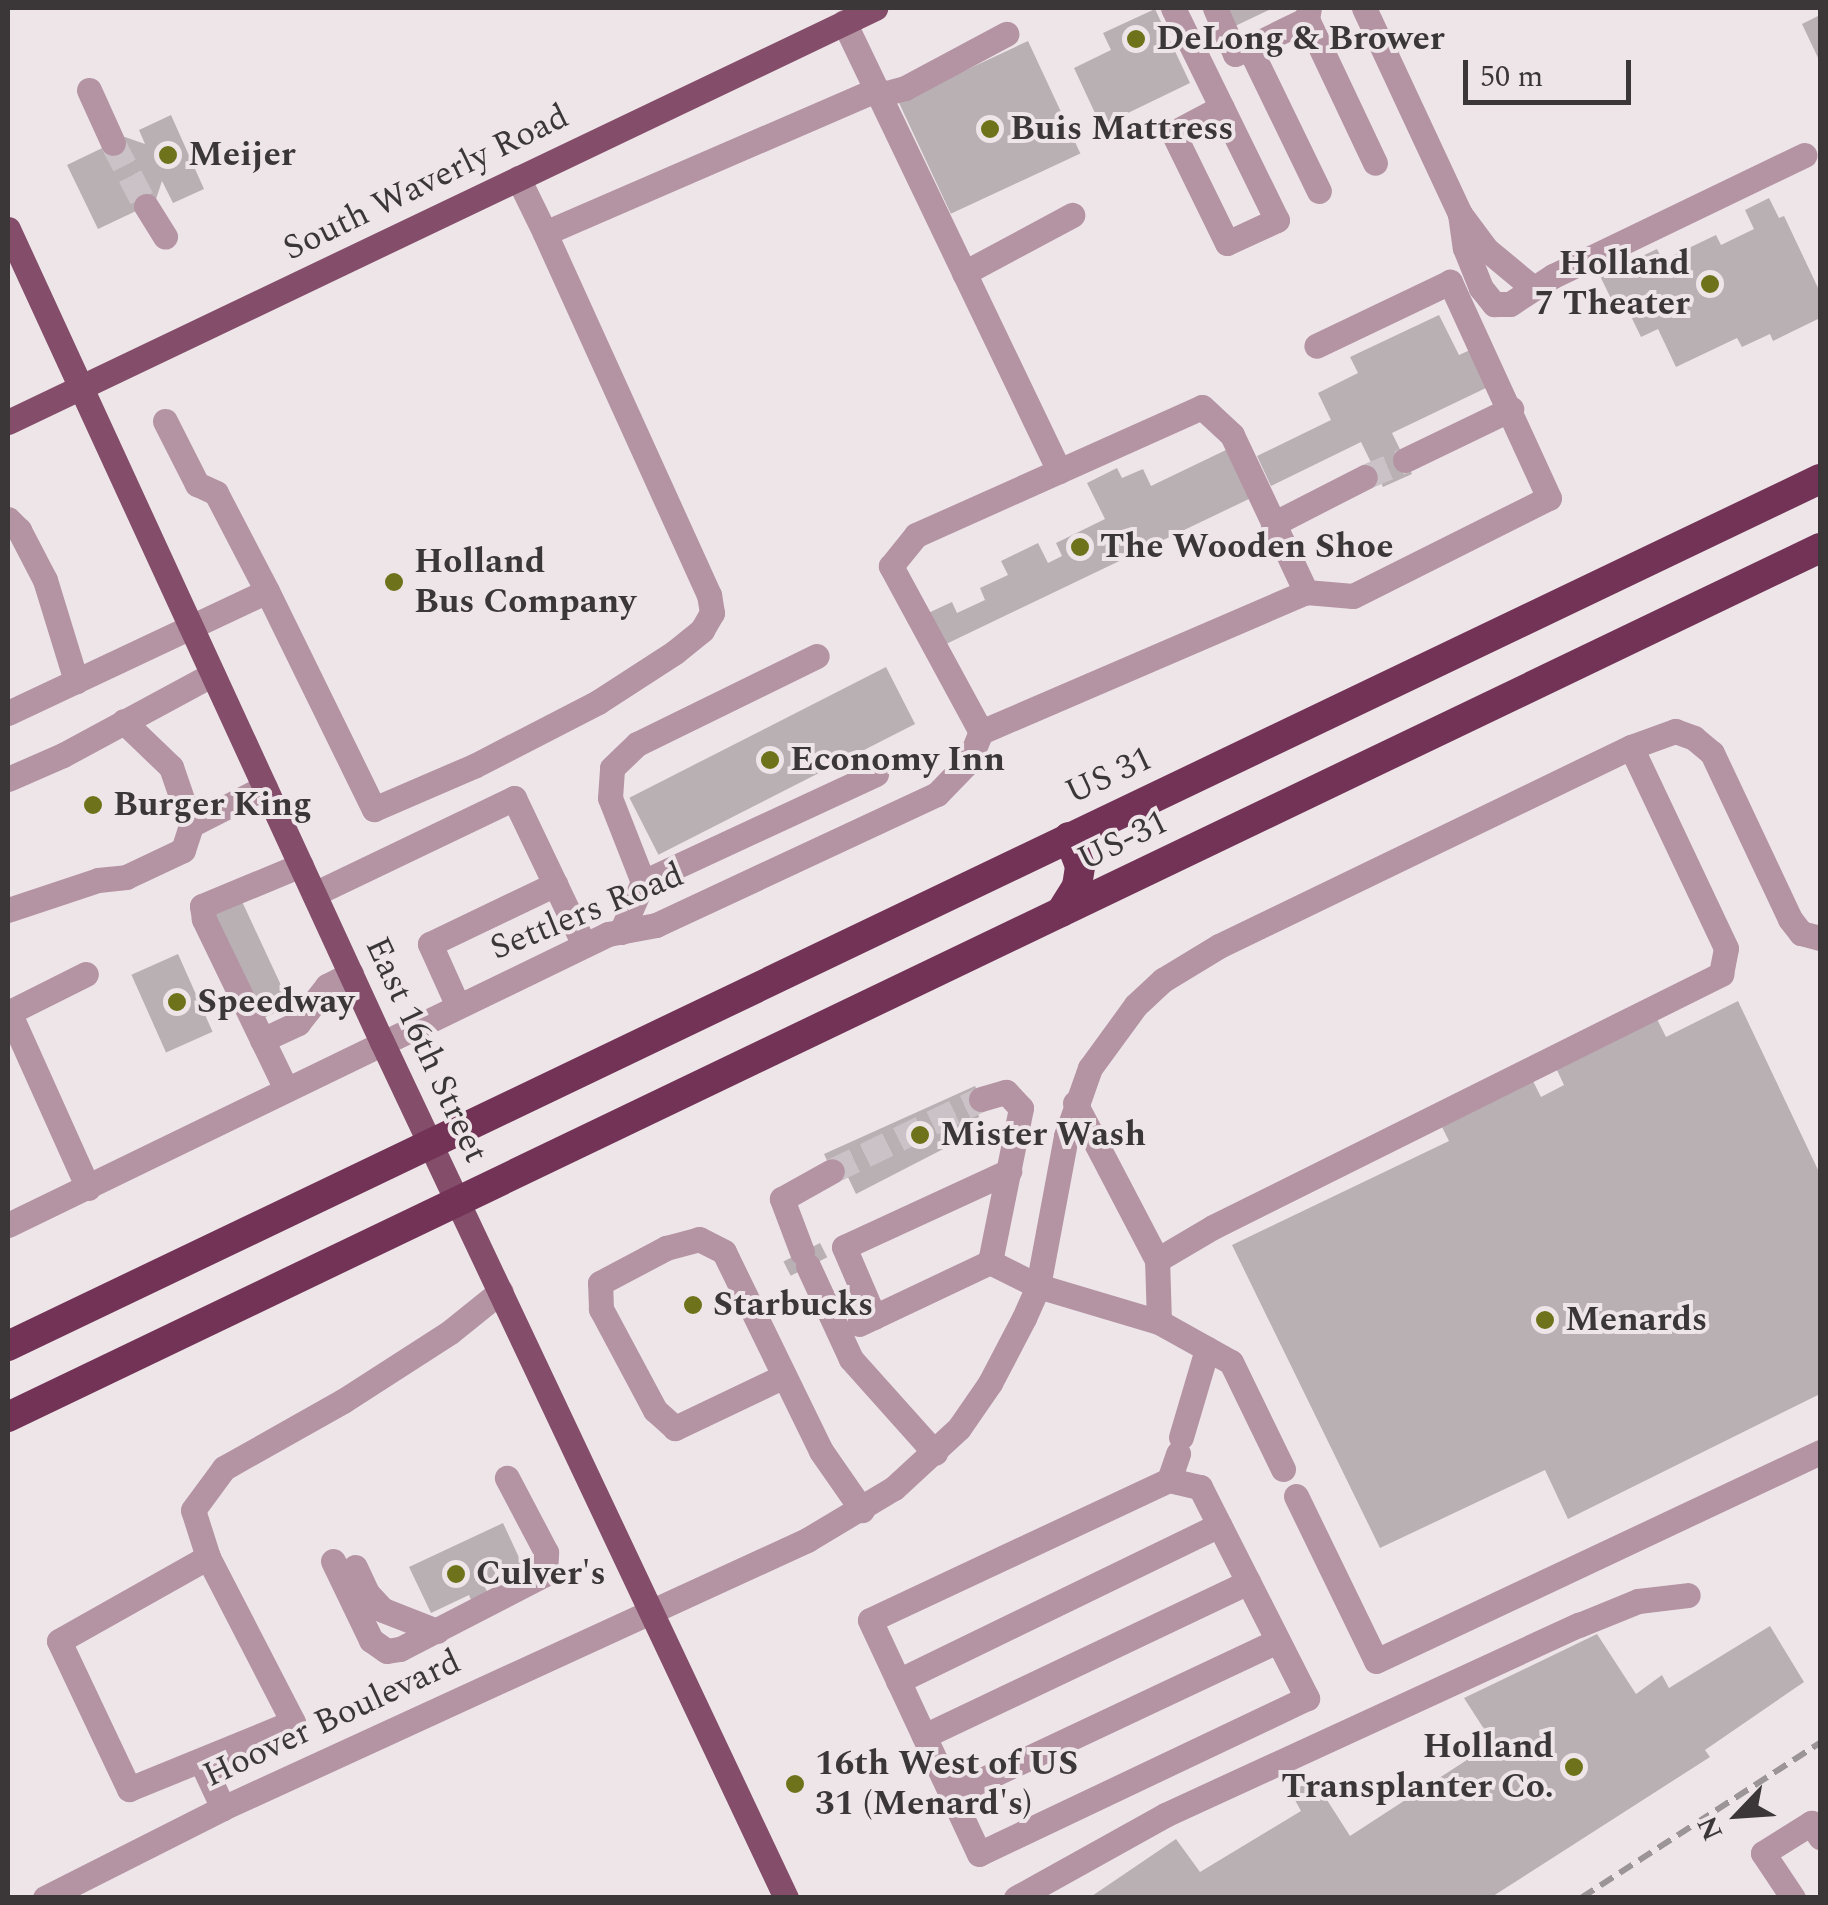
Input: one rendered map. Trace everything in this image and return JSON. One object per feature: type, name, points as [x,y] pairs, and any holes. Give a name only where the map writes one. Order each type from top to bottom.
[{"type":"highway","name":"US 31","points":[[8,1346],[1820,479]]},
{"type":"highway","name":"US-31","points":[[8,1418],[1820,548]]},
{"type":"highway","points":[[1061,912],[1077,886],[1080,866],[1069,836]]},
{"type":"main road","name":"South Waverly Road","points":[[8,422],[874,8]]},
{"type":"main road","name":"East 16th Street","points":[[8,229],[382,1042],[786,1898]]},
{"type":"street","points":[[1173,8],[1222,107],[1277,220],[1228,243],[1173,134],[1222,107]]},
{"type":"street","points":[[1214,8],[1235,54],[1308,13],[1374,164]]},
{"type":"street","points":[[1364,8],[1460,214],[1486,250],[1527,294]]},
{"type":"street","points":[[844,22],[1059,471]]},
{"type":"street","points":[[545,233],[878,92],[905,88],[1006,34]]},
{"type":"street","points":[[1249,48],[1319,191]]},
{"type":"street","points":[[89,90],[113,143]]},
{"type":"street","points":[[1460,214],[1468,262],[1487,298],[1501,305],[1804,155]]},
{"type":"street","points":[[165,421],[197,484],[216,493],[374,809],[474,766],[598,702],[702,630],[712,613],[709,595],[518,178]]},
{"type":"street","points":[[146,206],[165,237]]},
{"type":"street","points":[[964,273],[1072,215]]},
{"type":"street","points":[[1306,592],[1232,435],[1202,407],[916,535],[891,566],[982,732],[1306,592],[1353,596],[1549,498],[1450,282],[1316,346]]},
{"type":"street","points":[[1405,460],[1511,408]]},
{"type":"street","points":[[1274,524],[1365,477]]},
{"type":"street","points":[[8,519],[19,530],[45,580],[76,681]]},
{"type":"street","points":[[8,713],[266,591]]},
{"type":"street","points":[[643,882],[610,798],[612,768],[637,744],[817,656]]},
{"type":"street","points":[[8,779],[63,755],[213,674]]},
{"type":"street","points":[[8,910],[98,880],[126,877],[183,850],[191,825],[171,766],[122,721]]},
{"type":"street","name":"Hoover Boulevard","points":[[45,1898],[223,1808],[862,1510],[935,1453],[990,1383],[1038,1286],[1075,1104],[1112,1033],[1150,992],[1191,962],[1631,746],[1675,731],[1694,738],[1712,753],[1790,920],[1801,932],[1820,938]]},
{"type":"street","name":"Settlers Road","points":[[8,1225],[584,944],[656,925],[937,794],[970,761],[982,732]]},
{"type":"street","points":[[1157,1260],[1213,1227],[1721,974],[1726,948],[1631,746]]},
{"type":"street","points":[[621,932],[643,882],[876,774]]},
{"type":"street","points":[[191,825],[265,787]]},
{"type":"street","points":[[314,894],[514,798],[584,944]]},
{"type":"street","points":[[286,1089],[204,919],[202,906],[301,864]]},
{"type":"street","points":[[457,1004],[430,944],[555,884]]},
{"type":"street","points":[[86,974],[8,1012],[88,1188]]},
{"type":"street","points":[[262,1040],[298,1023],[327,986],[351,974]]},
{"type":"street","points":[[981,1099],[1006,1092],[1021,1108],[990,1262]]},
{"type":"street","points":[[1075,1104],[1157,1260],[1159,1322]]},
{"type":"street","points":[[832,1171],[782,1200],[851,1359],[935,1453]]},
{"type":"street","points":[[874,1317],[844,1248],[1009,1171]]},
{"type":"street","points":[[782,1377],[675,1428],[655,1410],[601,1309],[600,1284],[666,1248],[700,1239],[724,1252],[821,1451],[862,1510]]},
{"type":"street","points":[[990,1262],[1038,1286],[1159,1322],[1231,1362],[1283,1469]]},
{"type":"street","points":[[840,1334],[990,1262]]},
{"type":"street","points":[[208,1557],[60,1641],[129,1789],[293,1722],[208,1557],[192,1510],[224,1468],[374,1381],[450,1332],[501,1291]]},
{"type":"street","points":[[1169,1480],[1207,1348]]},
{"type":"street","points":[[1296,1496],[1376,1661],[1820,1452]]},
{"type":"street","points":[[437,1631],[383,1610],[340,1558],[378,1648],[400,1650],[437,1631],[545,1574],[546,1552],[506,1478]]},
{"type":"street","points":[[1169,1480],[1200,1487],[1219,1525],[1306,1698],[979,1854],[870,1620],[1169,1480]]},
{"type":"street","points":[[898,1681],[1219,1525]]},
{"type":"street","points":[[924,1736],[1248,1582]]},
{"type":"street","points":[[1016,1898],[1045,1890],[1165,1815],[1579,1625],[1638,1601],[1688,1595]]},
{"type":"street","points":[[952,1794],[1278,1641]]},
{"type":"street","points":[[202,1761],[223,1808]]},
{"type":"street","points":[[1793,1898],[1763,1853],[1811,1823],[1820,1838]]},
{"type":"building","points":[[1222,8],[1273,8],[1231,28]]},
{"type":"building","points":[[1155,9],[1190,83],[1101,126],[1074,68],[1111,50],[1103,33]]},
{"type":"building","points":[[1820,15],[1820,62],[1802,24]]},
{"type":"building","name":"Buis Mattress","points":[[1028,41],[1080,153],[951,214],[898,101]]},
{"type":"building","points":[[171,115],[204,189],[173,203],[162,181],[155,202],[98,229],[67,165],[125,137],[145,144],[139,130]]},
{"type":"building","name":"Holland 7 Theater","points":[[1769,198],[1779,218],[1784,216],[1820,292],[1820,318],[1773,341],[1770,334],[1742,347],[1737,338],[1676,367],[1658,329],[1641,337],[1626,306],[1617,311],[1600,276],[1657,249],[1665,265],[1677,259],[1674,255],[1716,235],[1721,245],[1754,229],[1745,210]]},
{"type":"building","points":[[1439,315],[1459,355],[1470,350],[1488,387],[1392,433],[1412,474],[1383,487],[1361,442],[1271,486],[1257,456],[1331,420],[1318,393],[1358,373],[1350,357]]},
{"type":"building","points":[[1228,449],[1251,498],[942,646],[926,614],[952,602],[957,613],[985,600],[980,588],[1008,575],[1001,561],[1038,543],[1048,563],[1062,556],[1056,543],[1105,519],[1087,483],[1117,468],[1122,478],[1143,469],[1151,486]]},
{"type":"building","name":"Economy Inn","points":[[886,667],[915,724],[658,855],[629,798]]},
{"type":"building","points":[[238,893],[290,1005],[263,1018],[211,906]]},
{"type":"building","points":[[178,954],[213,1032],[166,1052],[131,975]]},
{"type":"building","name":"Menards","points":[[1738,1001],[1820,1174],[1820,1394],[1568,1519],[1545,1470],[1380,1548],[1232,1245],[1449,1141],[1442,1127],[1533,1081],[1541,1097],[1564,1085],[1556,1068],[1657,1019],[1666,1037]]},
{"type":"building","name":"Mister Wash","points":[[975,1086],[987,1110],[978,1114],[984,1128],[856,1194],[846,1173],[835,1178],[824,1154]]},
{"type":"building","points":[[820,1243],[827,1257],[791,1276],[783,1262]]},
{"type":"building","name":"Culver's","points":[[503,1523],[522,1564],[482,1582],[488,1593],[471,1600],[469,1595],[431,1613],[409,1567]]},
{"type":"building","name":"Holland Transplanter Co.","points":[[1770,1626],[1804,1682],[1705,1750],[1710,1757],[1490,1898],[1089,1898],[1176,1839],[1200,1872],[1301,1811],[1291,1793],[1313,1778],[1350,1836],[1493,1743],[1464,1698],[1597,1634],[1636,1694],[1662,1675],[1669,1688]]},
{"type":"tunnel","points":[[113,143],[146,206]]},
{"type":"tunnel","points":[[1365,477],[1405,460]]},
{"type":"tunnel","points":[[832,1171],[981,1099]]},
{"type":"railway","points":[[1581,1898],[1820,1743]]},
{"type":"place","name":"DeLong & Brower","points":[[1136,39]]},
{"type":"place","name":"Buis Mattress","points":[[990,129]]},
{"type":"place","name":"Meijer","points":[[168,155]]},
{"type":"place","name":"Holland 7 Theater","points":[[1710,284]]},
{"type":"place","name":"The Wooden Shoe","points":[[1080,547]]},
{"type":"place","name":"Holland Bus Company","points":[[394,582]]},
{"type":"place","name":"Economy Inn","points":[[770,760]]},
{"type":"place","name":"Burger King","points":[[93,805]]},
{"type":"place","name":"Speedway","points":[[177,1002]]},
{"type":"place","name":"Mister Wash","points":[[920,1135]]},
{"type":"place","name":"Starbucks","points":[[693,1305]]},
{"type":"place","name":"Menards","points":[[1545,1320]]},
{"type":"place","name":"Culver's","points":[[456,1574]]},
{"type":"place","name":"Holland Transplanter Co.","points":[[1574,1767]]},
{"type":"place","name":"16th West of US 31 (Menard's)","points":[[795,1784]]}]
